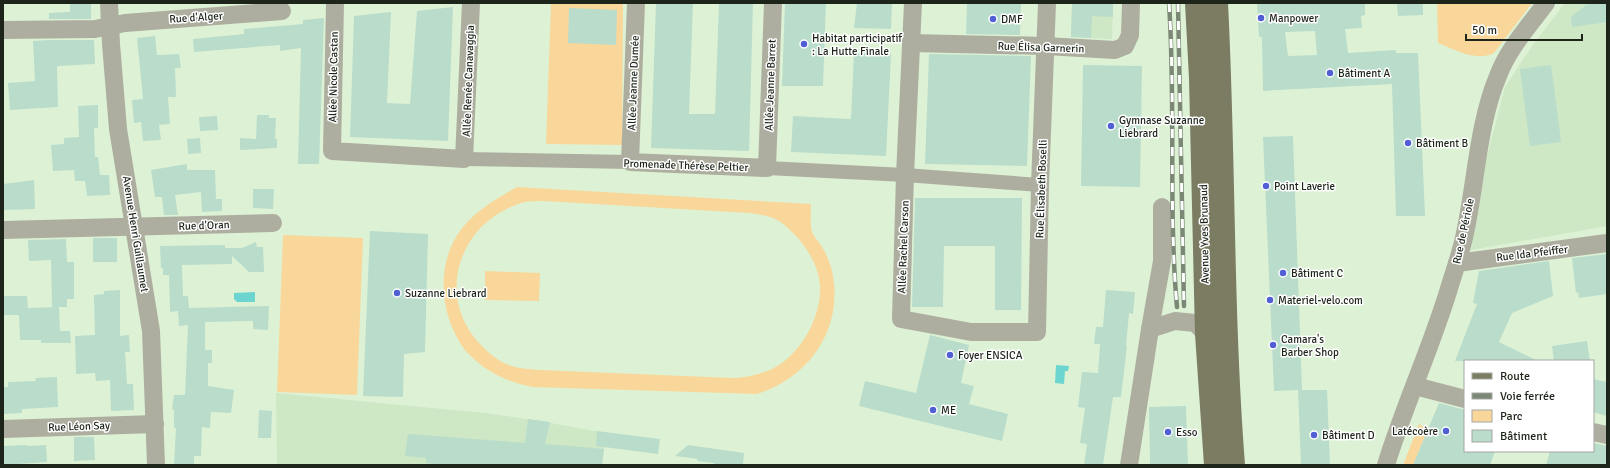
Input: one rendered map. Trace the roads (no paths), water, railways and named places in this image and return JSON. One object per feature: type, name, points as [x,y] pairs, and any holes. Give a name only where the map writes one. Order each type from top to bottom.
[{"type":"main road","name":"Avenue Yves Brunaud","points":[[1196,3],[1200,78],[1206,334],[1216,465]]},
{"type":"main road","name":"Avenue Yves Brunaud","points":[[1217,3],[1221,77],[1228,393],[1234,465]]},
{"type":"street","name":"Avenue Henri Guillaumet","points":[[109,3],[118,129],[151,331],[156,465]]},
{"type":"street","name":"Allée Nicole Castan","points":[[332,151],[335,3]]},
{"type":"street","name":"Allée Renée Canavaggia","points":[[464,159],[471,3]]},
{"type":"street","name":"Allée Jeanne Dumée","points":[[630,162],[636,3]]},
{"type":"street","name":"Allée Jeanne Barret","points":[[767,168],[773,3]]},
{"type":"street","name":"Allée Rachel Carson","points":[[913,3],[905,175],[901,319],[970,332],[1037,332]]},
{"type":"street","name":"Rue Élisabeth Boselli","points":[[1037,332],[1040,185],[1047,3]]},
{"type":"street","name":"Rue Élisa Garnerin","points":[[911,43],[1046,46],[1115,50],[1125,46],[1130,35],[1131,3]]},
{"type":"street","name":"Rue de Périole","points":[[1386,465],[1430,346],[1457,263],[1465,233],[1478,153],[1490,100],[1498,76],[1506,59],[1546,3]]},
{"type":"street","name":"Rue d'Alger","points":[[3,30],[95,29],[125,23],[282,11]]},
{"type":"street","name":"Promenade Thérèse Peltier","points":[[332,151],[464,159],[630,162],[767,168],[905,175],[1040,185]]},
{"type":"street","points":[[1129,465],[1162,261],[1162,207]]},
{"type":"street","name":"Rue d'Oran","points":[[3,230],[273,223]]},
{"type":"street","name":"Rue Ida Pfeiffer","points":[[1457,263],[1607,243]]},
{"type":"street","points":[[1150,329],[1176,321],[1195,323],[1206,334]]},
{"type":"street","points":[[1415,386],[1464,399]]},
{"type":"street","name":"Rue Léon Say","points":[[3,429],[155,424]]},
{"type":"street","points":[[1594,432],[1607,435]]},
{"type":"water","points":[[255,292],[255,302],[237,302],[234,299],[234,293]]},
{"type":"water","points":[[1056,365],[1069,366],[1068,371],[1065,371],[1064,384],[1055,383]]},
{"type":"railway","points":[[1169,3],[1172,79],[1172,193],[1174,269],[1177,307]]},
{"type":"railway","points":[[1178,3],[1184,306]]},
{"type":"place","name":"Manpower","points":[[1261,18]]},
{"type":"place","name":"DMF","points":[[993,19]]},
{"type":"place","name":"Habitat participatif : La Hutte Finale","points":[[804,44]]},
{"type":"place","name":"Bâtiment A","points":[[1330,73]]},
{"type":"place","name":"Gymnase Suzanne Liebrard","points":[[1111,126]]},
{"type":"place","name":"Bâtiment B","points":[[1408,143]]},
{"type":"place","name":"Point Laverie","points":[[1266,186]]},
{"type":"place","name":"Bâtiment C","points":[[1283,273]]},
{"type":"place","name":"Suzanne Liebrard","points":[[397,293]]},
{"type":"place","name":"Materiel-velo.com","points":[[1270,300]]},
{"type":"place","name":"Camara's Barber Shop","points":[[1273,345]]},
{"type":"place","name":"Foyer ENSICA","points":[[950,355]]},
{"type":"place","name":"ME","points":[[933,410]]},
{"type":"place","name":"Latécoère","points":[[1446,431]]},
{"type":"place","name":"Esso","points":[[1168,432]]},
{"type":"place","name":"Bâtiment D","points":[[1314,435]]}]
